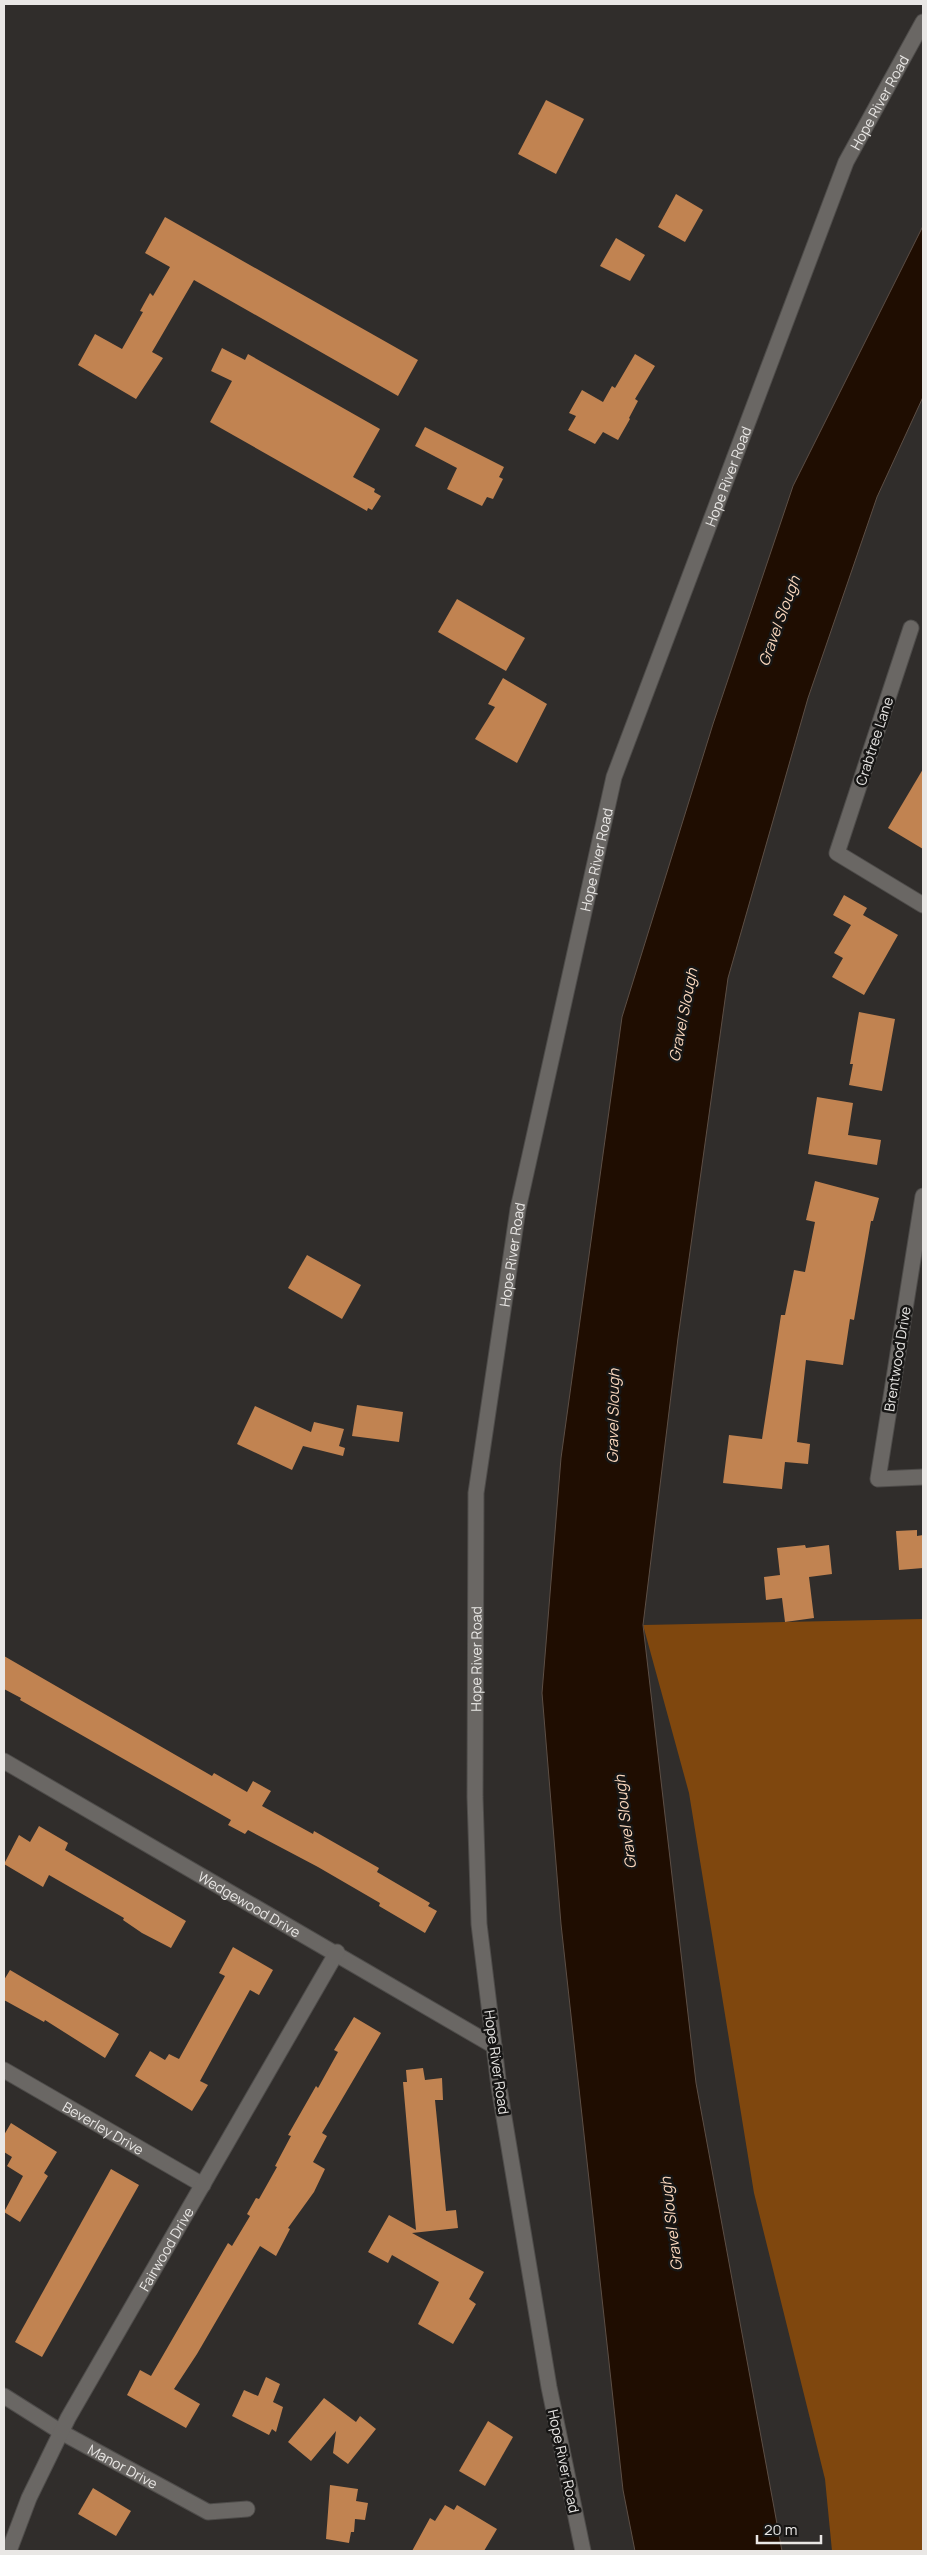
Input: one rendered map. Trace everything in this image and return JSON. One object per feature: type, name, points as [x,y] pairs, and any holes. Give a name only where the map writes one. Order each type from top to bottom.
[{"type":"street","name":"Hope River Road","points":[[583,2551],[549,2387],[494,2046],[479,1924],[475,1797],[476,1493],[518,1209],[614,777],[846,162],[923,22]]},
{"type":"street","name":"Crabtree Lane","points":[[911,628],[837,853],[923,906]]},
{"type":"street","name":"Brentwood Drive","points":[[923,1196],[878,1479],[923,1477]]},
{"type":"street","name":"Wedgewood Drive","points":[[4,1761],[337,1952],[494,2046]]},
{"type":"street","name":"Fairwood Drive","points":[[9,2551],[29,2498],[61,2432],[337,1952]]},
{"type":"street","name":"Beverley Drive","points":[[4,2070],[202,2185]]},
{"type":"street","name":"Manor Drive","points":[[4,2396],[61,2432],[208,2512],[247,2509]]},
{"type":"shaded area","points":[[923,1619],[923,2551],[832,2551],[825,2479],[754,2193],[689,1793],[643,1625]]},
{"type":"water","name":"Gravel Slough","points":[[923,226],[923,397],[877,497],[808,698],[728,978],[678,1338],[643,1625],[696,2083],[782,2551],[635,2551],[623,2490],[561,1924],[542,1693],[561,1458],[622,1017],[713,724],[793,486]]},
{"type":"building","points":[[546,100],[584,119],[556,174],[518,154]]},
{"type":"building","points":[[676,194],[703,210],[685,242],[658,227]]},
{"type":"building","points":[[165,217],[418,360],[398,396],[194,280],[152,352],[163,358],[136,399],[78,365],[95,334],[122,349],[143,312],[140,311],[150,293],[153,296],[170,267],[145,253]]},
{"type":"building","points":[[616,238],[645,255],[630,281],[600,266]]},
{"type":"building","points":[[222,348],[245,360],[248,354],[380,429],[353,477],[375,489],[374,492],[381,496],[372,510],[368,508],[367,511],[210,422],[232,381],[211,371]]},
{"type":"building","points":[[635,354],[655,366],[635,399],[638,401],[618,440],[603,432],[595,444],[568,430],[576,416],[569,413],[582,390],[603,402],[612,386],[615,388]]},
{"type":"building","points":[[425,427],[504,467],[499,477],[503,479],[493,499],[487,497],[482,506],[447,489],[457,468],[415,446]]},
{"type":"building","points":[[457,599],[525,638],[506,671],[438,632]]},
{"type":"building","points":[[503,678],[547,704],[517,763],[475,739],[495,707],[488,704]]},
{"type":"building","points":[[923,769],[923,849],[888,828]]},
{"type":"building","points":[[844,895],[867,908],[863,915],[898,935],[864,995],[832,977],[843,958],[834,953],[851,925],[833,915]]},
{"type":"building","points":[[859,1012],[895,1019],[882,1091],[849,1085],[853,1064],[850,1064]]},
{"type":"building","points":[[817,1097],[853,1103],[848,1135],[881,1140],[877,1165],[808,1154]]},
{"type":"building","points":[[815,1181],[879,1198],[873,1221],[871,1221],[854,1320],[850,1319],[843,1365],[806,1360],[797,1442],[810,1444],[808,1464],[785,1462],[782,1489],[723,1483],[729,1435],[762,1439],[781,1315],[785,1315],[794,1270],[805,1272],[815,1222],[806,1220]]},
{"type":"building","points":[[307,1255],[361,1285],[342,1319],[288,1288]]},
{"type":"building","points":[[357,1405],[403,1412],[399,1442],[352,1436]]},
{"type":"building","points":[[255,1406],[311,1432],[314,1422],[344,1429],[339,1446],[345,1448],[343,1456],[303,1446],[292,1470],[237,1444]]},
{"type":"building","points":[[917,1530],[917,1536],[923,1535],[923,1568],[899,1570],[896,1531]]},
{"type":"building","points":[[805,1545],[806,1548],[829,1545],[832,1574],[809,1577],[814,1618],[785,1622],[782,1598],[766,1600],[764,1577],[780,1575],[777,1548]]},
{"type":"building","points":[[4,1656],[212,1776],[214,1773],[247,1792],[253,1781],[271,1791],[262,1806],[313,1834],[314,1831],[379,1868],[377,1872],[430,1903],[428,1906],[437,1911],[425,1933],[379,1906],[380,1903],[318,1867],[248,1830],[245,1834],[228,1825],[231,1820],[20,1700],[21,1698],[4,1689]]},
{"type":"building","points":[[39,1826],[68,1843],[65,1850],[186,1921],[171,1948],[142,1933],[123,1920],[124,1918],[49,1875],[43,1887],[4,1864],[19,1835],[30,1842]]},
{"type":"building","points":[[233,1947],[273,1970],[259,1995],[250,1990],[200,2081],[208,2085],[192,2111],[135,2076],[150,2051],[165,2060],[169,2054],[179,2059],[225,1976],[219,1973]]},
{"type":"building","points":[[10,1970],[119,2034],[105,2058],[45,2020],[44,2022],[4,2000],[4,1980]]},
{"type":"building","points":[[354,2017],[381,2033],[322,2133],[327,2136],[313,2162],[325,2169],[314,2192],[288,2228],[290,2229],[276,2256],[260,2246],[197,2354],[174,2389],[200,2404],[186,2428],[127,2395],[140,2370],[151,2376],[228,2243],[232,2246],[250,2216],[247,2214],[256,2198],[259,2199],[277,2167],[275,2166],[291,2136],[288,2135],[316,2086],[318,2088],[338,2052],[334,2050]]},
{"type":"building","points":[[423,2068],[425,2080],[442,2078],[443,2100],[435,2100],[446,2211],[456,2210],[458,2228],[412,2233],[484,2272],[469,2299],[476,2304],[453,2344],[418,2324],[439,2282],[392,2255],[388,2263],[368,2252],[389,2215],[416,2230],[403,2082],[407,2082],[406,2070]]},
{"type":"building","points":[[11,2123],[57,2152],[44,2173],[48,2176],[20,2222],[4,2212],[23,2176],[7,2166],[12,2157],[4,2152],[4,2135]]},
{"type":"building","points":[[111,2169],[139,2185],[42,2357],[15,2342]]},
{"type":"building","points":[[266,2377],[280,2384],[273,2402],[283,2407],[276,2432],[272,2429],[269,2435],[232,2416],[244,2390],[258,2396]]},
{"type":"building","points":[[324,2398],[356,2422],[360,2416],[376,2429],[348,2464],[333,2453],[336,2431],[311,2461],[288,2442]]},
{"type":"building","points":[[488,2421],[513,2437],[485,2486],[459,2471]]},
{"type":"building","points":[[330,2485],[358,2489],[356,2501],[368,2503],[365,2520],[355,2519],[354,2532],[351,2532],[349,2543],[326,2539]]},
{"type":"building","points":[[93,2488],[131,2511],[116,2536],[78,2514]]},
{"type":"building","points":[[445,2505],[454,2510],[457,2505],[497,2529],[484,2551],[412,2551],[430,2518],[435,2521]]}]
